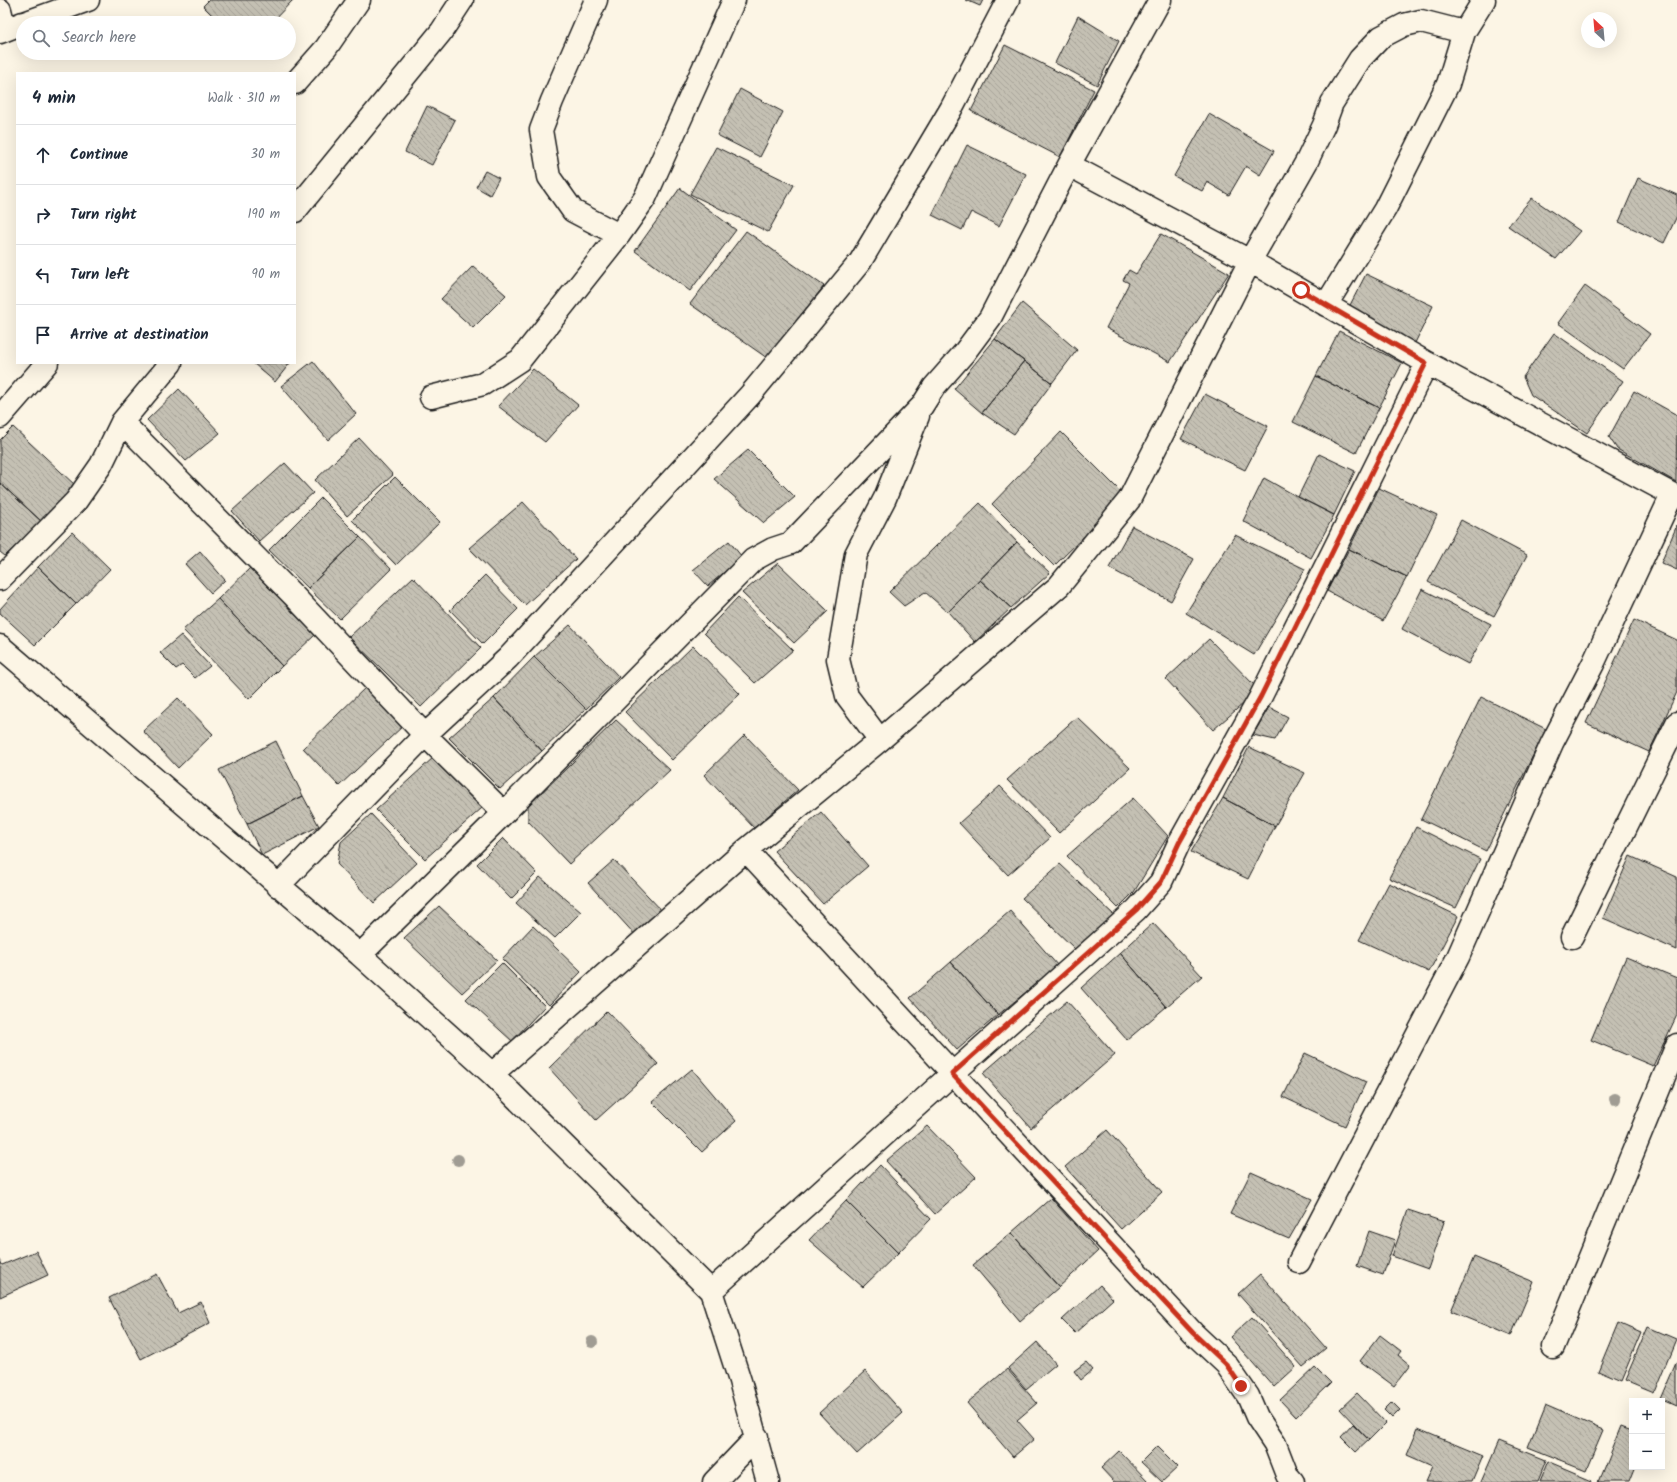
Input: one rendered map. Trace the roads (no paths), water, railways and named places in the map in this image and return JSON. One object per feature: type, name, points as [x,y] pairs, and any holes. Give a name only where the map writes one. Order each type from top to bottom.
[{"type":"street","points":[[34,16],[88,0]]},
{"type":"street","points":[[296,82],[326,48],[359,0]]},
{"type":"street","points":[[296,210],[441,32],[462,0]]},
{"type":"street","points":[[596,0],[541,130],[549,177],[573,211],[620,235]]},
{"type":"street","points":[[431,397],[483,384],[520,360],[620,235],[645,198],[734,0]]},
{"type":"street","points":[[278,886],[425,735],[508,658],[750,395],[860,262],[951,109],[1008,0]]},
{"type":"street","points":[[880,740],[847,696],[838,658],[856,554],[885,498],[922,406],[934,387],[964,353],[990,318],[1069,165],[1160,0]]},
{"type":"street","points":[[1326,305],[1385,209],[1444,91],[1464,32],[1484,0]]},
{"type":"street","points":[[492,1074],[746,850],[880,740],[1059,586],[1129,500],[1250,261],[1307,161],[1324,125],[1332,103],[1360,59],[1381,37],[1404,25],[1421,21],[1464,32]]},
{"type":"street","points":[[1069,165],[1250,261],[1426,363],[1674,496],[1552,743],[1458,957],[1299,1262]]},
{"type":"street","points":[[711,1291],[1136,910],[1161,882],[1179,843],[1261,696],[1426,363]]},
{"type":"street","points":[[0,417],[46,364]]},
{"type":"street","points":[[0,579],[76,501],[101,465],[122,422],[170,364]]},
{"type":"street","points":[[360,955],[504,813],[753,560],[773,549],[791,542],[922,406]]},
{"type":"street","points":[[122,422],[293,595],[425,735],[504,813]]},
{"type":"street","points":[[0,646],[360,955],[492,1074],[711,1291],[757,1437],[768,1482]]},
{"type":"street","points":[[1572,937],[1677,723]]},
{"type":"street","points":[[746,850],[1193,1333],[1226,1364],[1248,1396],[1257,1417],[1275,1444],[1287,1475],[1293,1482]]},
{"type":"street","points":[[1554,1346],[1677,1045]]},
{"type":"street","points":[[714,1482],[757,1437]]}]
